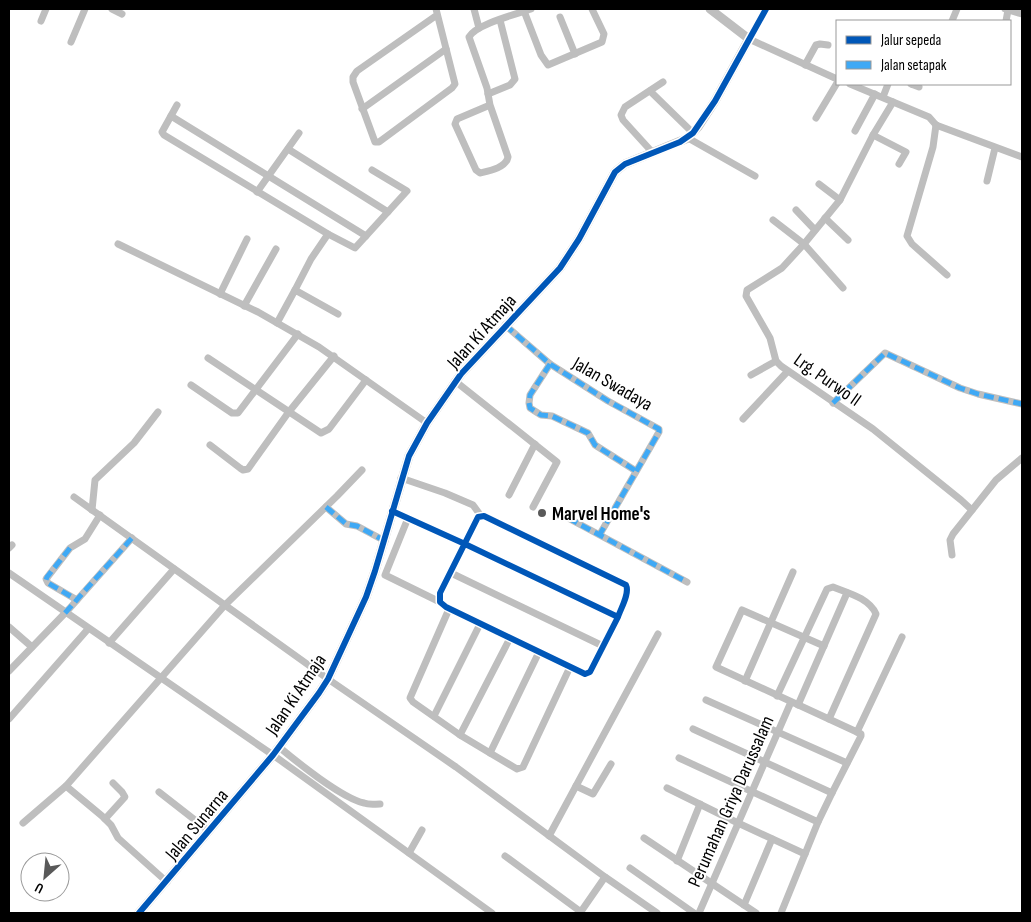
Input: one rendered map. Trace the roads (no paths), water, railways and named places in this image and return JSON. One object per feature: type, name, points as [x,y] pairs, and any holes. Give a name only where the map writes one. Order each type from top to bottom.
[{"type":"street","points":[[41,21],[46,9]]},
{"type":"street","points":[[71,42],[85,9]]},
{"type":"street","points":[[112,9],[122,14]]},
{"type":"street","points":[[474,9],[479,28]]},
{"type":"street","points":[[490,105],[457,119],[454,124],[476,170],[480,173],[504,165],[508,160],[469,38],[471,33],[479,28],[528,10],[547,65],[603,40],[604,34],[592,9]]},
{"type":"street","points":[[710,9],[749,39],[836,78]]},
{"type":"street","points":[[690,136],[715,101],[766,9]]},
{"type":"street","points":[[1007,9],[1022,14]]},
{"type":"street","points":[[436,12],[455,81],[454,86],[379,142],[373,140],[353,82],[353,77],[357,71],[436,12]]},
{"type":"street","points":[[560,17],[575,54]]},
{"type":"street","points":[[488,94],[510,85],[515,79],[500,20]]},
{"type":"street","points":[[805,65],[816,45],[828,45]]},
{"type":"street","points":[[362,109],[446,49]]},
{"type":"street","points":[[653,153],[623,120],[621,115],[625,107],[663,82]]},
{"type":"street","points":[[816,118],[836,85]]},
{"type":"street","points":[[852,85],[929,117],[936,125],[1022,157]]},
{"type":"street","points":[[883,97],[888,85]]},
{"type":"street","points":[[915,85],[919,86]]},
{"type":"street","points":[[650,91],[690,136],[754,176]]},
{"type":"street","points":[[855,131],[875,94]]},
{"type":"street","name":"Lrg. Purwo II","points":[[892,102],[840,200],[782,268],[746,291],[746,296],[773,345],[776,361],[787,372],[901,451],[972,510]]},
{"type":"street","points":[[177,105],[162,132],[164,135],[328,234],[355,248],[407,192],[372,170]]},
{"type":"street","points":[[171,116],[366,236]]},
{"type":"street","points":[[936,125],[933,147],[907,234],[912,244],[947,275]]},
{"type":"street","points":[[258,192],[299,133]]},
{"type":"street","points":[[873,135],[906,152],[899,164]]},
{"type":"street","name":"Jalan Ki Atmaja","points":[[275,751],[328,679],[366,597],[385,541],[401,478],[409,456],[427,423],[455,381],[471,361],[560,268],[579,240],[615,172],[625,164],[690,136]]},
{"type":"street","points":[[987,181],[995,148]]},
{"type":"street","points":[[288,149],[388,212]]},
{"type":"street","points":[[819,184],[840,200]]},
{"type":"street","points":[[796,210],[815,230]]},
{"type":"street","points":[[825,218],[848,240]]},
{"type":"street","points":[[773,220],[804,244],[842,288]]},
{"type":"street","points":[[277,323],[311,259],[328,234]]},
{"type":"street","points":[[220,294],[247,239]]},
{"type":"street","points":[[118,244],[298,334],[334,356],[427,423]]},
{"type":"street","points":[[244,306],[276,249]]},
{"type":"street","points":[[295,290],[338,314]]},
{"type":"street","name":"Jalan Swadaya","points":[[505,325],[550,364],[608,402],[658,427],[659,432],[600,534]]},
{"type":"street","points":[[191,385],[236,414],[240,412],[298,334]]},
{"type":"street","points":[[833,403],[883,353],[886,353],[960,388],[1022,404]]},
{"type":"street","points":[[210,444],[243,470],[248,469],[288,413],[334,356]]},
{"type":"street","points":[[208,358],[318,433],[324,433],[331,427],[366,380]]},
{"type":"street","points":[[751,375],[776,361]]},
{"type":"street","points":[[550,364],[530,395],[528,403],[530,408],[541,416],[552,416],[588,433],[595,446],[636,471]]},
{"type":"street","points":[[743,419],[787,372]]},
{"type":"street","name":"Jalan Ki Atmaja","points":[[455,381],[557,462],[533,508]]},
{"type":"street","points":[[92,510],[96,480],[134,443],[158,412]]},
{"type":"street","points":[[509,495],[535,444]]},
{"type":"street","points":[[952,555],[950,540],[996,480],[1022,458]]},
{"type":"street","points":[[23,822],[66,786],[225,605],[362,470]]},
{"type":"street","points":[[401,478],[473,505],[481,516],[626,585],[628,589],[627,594],[618,617],[587,674],[449,609],[440,602],[385,575],[408,518]]},
{"type":"street","points":[[74,497],[328,679],[456,767],[657,913]]},
{"type":"street","points":[[326,507],[346,524],[357,526],[385,541]]},
{"type":"street","points":[[392,511],[466,544],[618,617]]},
{"type":"street","points":[[556,511],[687,582]]},
{"type":"street","points":[[75,601],[48,583],[46,579],[70,548],[85,539],[100,516]]},
{"type":"street","points":[[440,602],[440,594],[477,519],[481,516]]},
{"type":"street","points":[[9,671],[67,611],[132,538]]},
{"type":"street","points":[[110,642],[116,632],[174,569]]},
{"type":"street","points":[[745,681],[793,572]]},
{"type":"street","points":[[9,573],[67,611],[88,629],[275,751],[352,798],[364,803],[380,804]]},
{"type":"street","points":[[451,573],[603,646]]},
{"type":"street","points":[[777,696],[827,589],[833,587],[848,593],[870,604],[876,614],[829,718]]},
{"type":"street","name":"Perumahan Griya Darussalam","points":[[699,913],[778,732],[824,646],[848,593]]},
{"type":"street","points":[[449,609],[410,696],[412,702],[460,735],[517,769],[523,767],[570,667]]},
{"type":"street","points":[[781,913],[818,822],[861,736],[857,732],[829,718],[794,704],[716,667],[742,610],[824,646]]},
{"type":"street","points":[[434,716],[480,624]]},
{"type":"street","points":[[9,627],[32,647]]},
{"type":"street","points":[[9,719],[88,629]]},
{"type":"street","points":[[549,836],[658,634]]},
{"type":"street","points":[[857,732],[902,637]]},
{"type":"street","points":[[460,735],[510,638]]},
{"type":"street","points":[[490,753],[539,652]]},
{"type":"street","points":[[706,700],[847,763]]},
{"type":"street","points":[[693,729],[832,793]]},
{"type":"street","points":[[275,751],[492,913]]},
{"type":"street","name":"Jalan Sunarna","points":[[140,913],[168,882],[275,751]]},
{"type":"street","points":[[679,758],[818,822]]},
{"type":"street","points":[[576,786],[593,794],[611,764]]},
{"type":"street","points":[[105,819],[124,797],[122,792],[113,783]]},
{"type":"street","points":[[66,786],[105,819],[118,838],[168,882]]},
{"type":"street","points":[[667,788],[738,824],[805,854]]},
{"type":"street","points":[[159,792],[209,831]]},
{"type":"street","points":[[677,861],[700,804]]},
{"type":"street","points":[[409,852],[422,830]]},
{"type":"street","points":[[644,838],[756,913]]},
{"type":"street","points":[[744,906],[772,839]]},
{"type":"street","points":[[505,856],[581,912],[605,877]]},
{"type":"street","points":[[630,868],[694,913]]},
{"type":"place","name":"Marvel Home's","points":[[542,513]]}]
